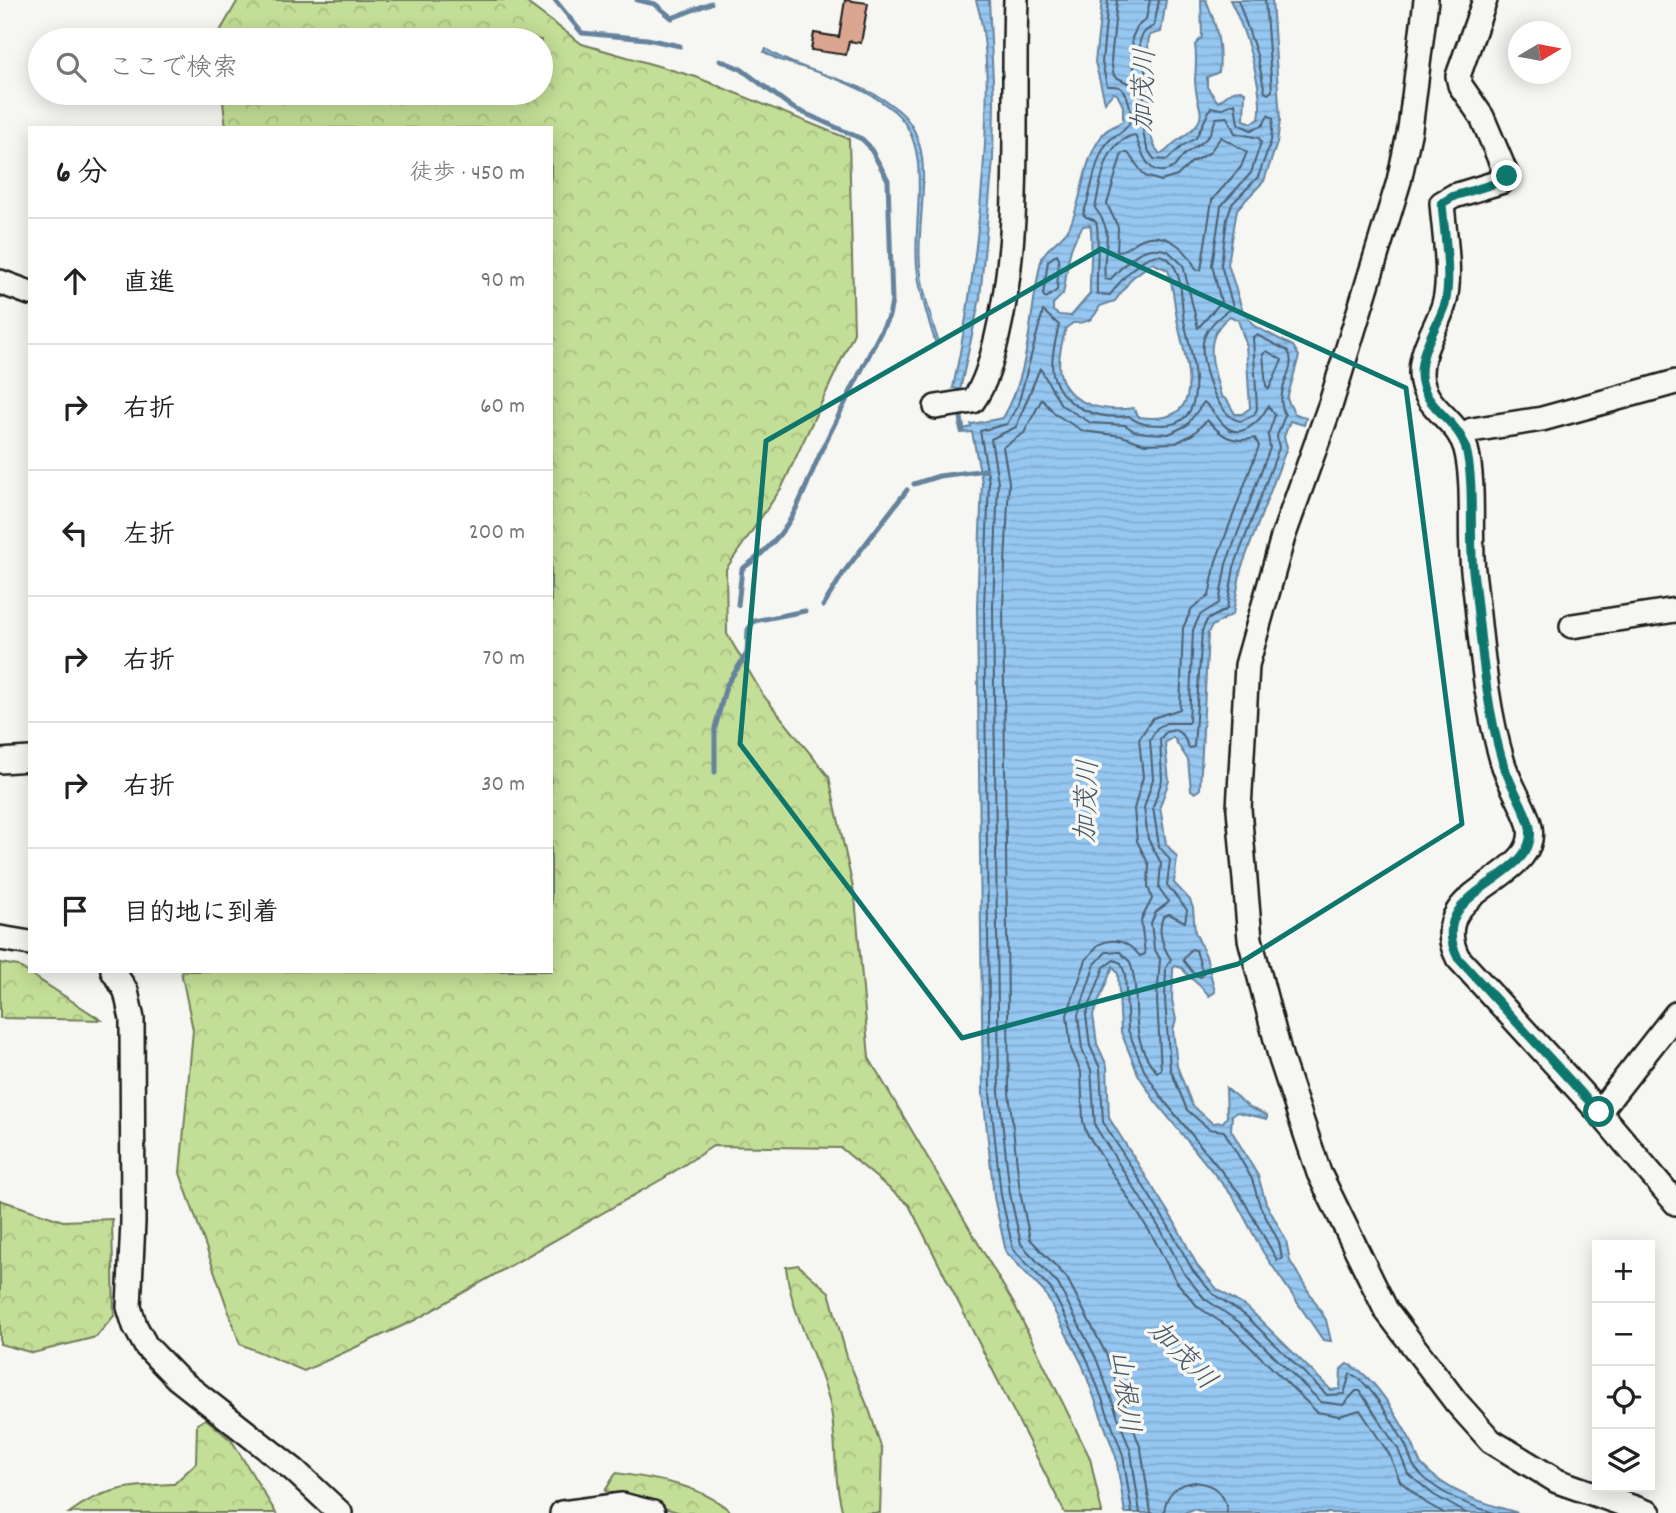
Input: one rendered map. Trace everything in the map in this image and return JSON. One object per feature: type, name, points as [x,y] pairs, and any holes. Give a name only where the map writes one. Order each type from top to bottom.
[{"type":"street","points":[[936,407],[973,401],[985,384],[1002,313],[1010,268],[1016,0]]},
{"type":"street","points":[[1426,0],[1410,129],[1399,181],[1331,402],[1283,537],[1247,665],[1239,809],[1250,939],[1281,1059],[1319,1172],[1387,1310],[1456,1402],[1490,1441],[1557,1481],[1649,1513]]},
{"type":"street","points":[[1485,0],[1458,76],[1460,85],[1482,117],[1507,176],[1503,181],[1454,196],[1442,203],[1447,290],[1425,349],[1421,373],[1425,396],[1461,437],[1469,467],[1472,564],[1494,728],[1503,764],[1529,823],[1530,837],[1525,852],[1468,900],[1452,918],[1450,942],[1458,958],[1599,1112],[1676,1203]]},
{"type":"street","points":[[0,282],[28,292]]},
{"type":"street","points":[[1461,437],[1472,430],[1542,419],[1676,382]]},
{"type":"street","points":[[1572,626],[1676,610]]},
{"type":"street","points":[[0,761],[28,759]]},
{"type":"street","points":[[0,938],[28,943]]},
{"type":"street","points":[[114,973],[126,990],[132,1018],[133,1222],[130,1307],[135,1326],[146,1346],[177,1378],[294,1470],[340,1513]]},
{"type":"street","points":[[1599,1112],[1676,1014]]},
{"type":"street","points":[[562,1513],[622,1505],[653,1513]]},
{"type":"highlighted area","points":[[1101,249],[1406,388],[1462,824],[1238,964],[962,1038],[740,744],[766,441]]},
{"type":"green space","points":[[238,0],[523,0],[582,44],[696,77],[849,139],[854,333],[782,487],[726,569],[727,634],[763,695],[829,777],[855,897],[869,1058],[1014,1304],[1090,1458],[1102,1513],[1065,1513],[909,1205],[841,1148],[713,1146],[664,1178],[415,1320],[304,1371],[240,1344],[180,1173],[193,1030],[181,973],[553,973],[553,126],[226,126],[223,105],[553,105],[553,28],[222,28]]},
{"type":"green space","points":[[0,963],[18,966],[101,1020],[0,1018]]},
{"type":"green space","points":[[0,1200],[63,1221],[112,1219],[114,1316],[96,1337],[33,1353],[0,1344]]},
{"type":"green space","points":[[798,1265],[829,1292],[847,1357],[870,1412],[882,1450],[880,1513],[843,1513],[837,1485],[829,1400],[789,1285],[786,1267]]},
{"type":"green space","points":[[206,1419],[232,1441],[276,1513],[69,1513],[106,1493],[132,1487],[174,1484],[196,1463],[197,1424]]},
{"type":"green space","points":[[616,1473],[692,1489],[720,1503],[732,1513],[681,1513],[605,1491]]},
{"type":"water","points":[[976,0],[989,0],[994,101],[993,160],[980,298],[960,390],[953,388],[974,267],[986,126],[986,53]]},
{"type":"water","points":[[1102,0],[1166,0],[1161,32],[1150,35],[1148,44],[1152,68],[1149,125],[1154,146],[1160,154],[1163,153],[1189,132],[1200,119],[1195,79],[1195,45],[1202,37],[1201,0],[1206,0],[1220,53],[1219,72],[1207,77],[1207,87],[1218,102],[1233,91],[1245,92],[1244,120],[1252,123],[1259,119],[1259,92],[1247,42],[1230,0],[1272,0],[1280,120],[1277,143],[1264,181],[1237,209],[1228,264],[1242,309],[1254,326],[1293,346],[1299,356],[1287,399],[1294,413],[1306,418],[1304,425],[1290,421],[1284,437],[1287,447],[1241,569],[1233,614],[1212,626],[1208,633],[1200,789],[1195,793],[1191,790],[1188,760],[1173,737],[1165,743],[1169,781],[1160,806],[1166,844],[1177,857],[1174,883],[1190,900],[1195,932],[1206,956],[1215,992],[1209,996],[1182,968],[1175,966],[1173,969],[1172,1000],[1176,1020],[1173,1030],[1177,1066],[1192,1105],[1212,1123],[1223,1122],[1227,1117],[1226,1088],[1250,1108],[1267,1115],[1267,1119],[1237,1112],[1232,1115],[1231,1130],[1258,1176],[1266,1203],[1286,1240],[1290,1261],[1326,1320],[1331,1341],[1323,1340],[1263,1252],[1234,1198],[1155,1101],[1138,1074],[1121,1032],[1118,974],[1113,966],[1093,1015],[1097,1044],[1107,1066],[1109,1118],[1175,1223],[1198,1267],[1217,1289],[1249,1309],[1331,1390],[1340,1389],[1341,1369],[1347,1364],[1366,1376],[1391,1408],[1413,1444],[1420,1463],[1432,1475],[1467,1496],[1518,1513],[1205,1513],[1194,1509],[1184,1513],[1125,1513],[1116,1457],[1082,1364],[1045,1293],[1006,1252],[994,1197],[983,1093],[977,606],[982,482],[972,432],[961,433],[959,426],[964,429],[971,427],[971,424],[1003,418],[1019,381],[1024,361],[1043,256],[1069,228],[1095,147],[1105,132],[1123,121],[1123,106],[1117,94],[1113,93],[1105,102],[1095,62]],"holes":[[[1090,225],[1090,294],[1071,316],[1059,315],[1053,311],[1053,304],[1063,294],[1070,252],[1083,226]],[[1152,263],[1168,270],[1172,284],[1186,358],[1188,390],[1184,403],[1176,413],[1161,418],[1139,417],[1133,408],[1111,409],[1079,400],[1064,384],[1060,373],[1060,356],[1066,328],[1073,323],[1090,320],[1100,306],[1115,301],[1132,278]],[[1230,316],[1238,320],[1246,344],[1250,408],[1242,414],[1235,414],[1227,400],[1221,396],[1215,374],[1212,343],[1221,324]]]},
{"type":"water","points":[[766,49],[798,65],[866,90],[898,110],[911,125],[923,162],[919,247],[921,275],[939,343],[936,344],[930,325],[918,276],[918,163],[907,126],[894,111],[868,93],[777,59],[764,52]]},
{"type":"building","points":[[845,0],[868,3],[861,43],[849,41],[846,55],[811,50],[814,33],[839,37]]},
{"type":"waterway","points":[[555,0],[582,33],[647,39],[680,46]]},
{"type":"waterway","points":[[637,0],[655,4],[672,18],[711,3]]},
{"type":"waterway","points":[[720,60],[741,69],[793,108],[862,139],[869,146],[888,180],[892,301],[889,316],[828,437],[796,509],[776,539],[742,569],[738,605]]},
{"type":"waterway","points":[[960,410],[963,431]]},
{"type":"waterway","points":[[914,484],[939,476],[986,470]]},
{"type":"waterway","points":[[823,606],[844,572],[907,490]]},
{"type":"waterway","points":[[715,772],[715,728],[726,686],[747,653],[748,630],[754,621],[805,611]]},
{"type":"route","points":[[1507,176],[1503,181],[1454,196],[1442,203],[1447,290],[1444,304],[1427,342],[1421,373],[1425,396],[1455,429],[1466,448],[1472,564],[1490,704],[1503,764],[1519,806],[1529,823],[1530,837],[1525,852],[1468,900],[1452,918],[1450,942],[1458,958],[1599,1112]]},
{"type":"water label","name":"加茂川","points":[[1142,90]]},
{"type":"water label","name":"加茂川","points":[[1085,801]]},
{"type":"water label","name":"加茂川","points":[[1184,1354]]},
{"type":"water label","name":"山根川","points":[[1127,1391]]}]
